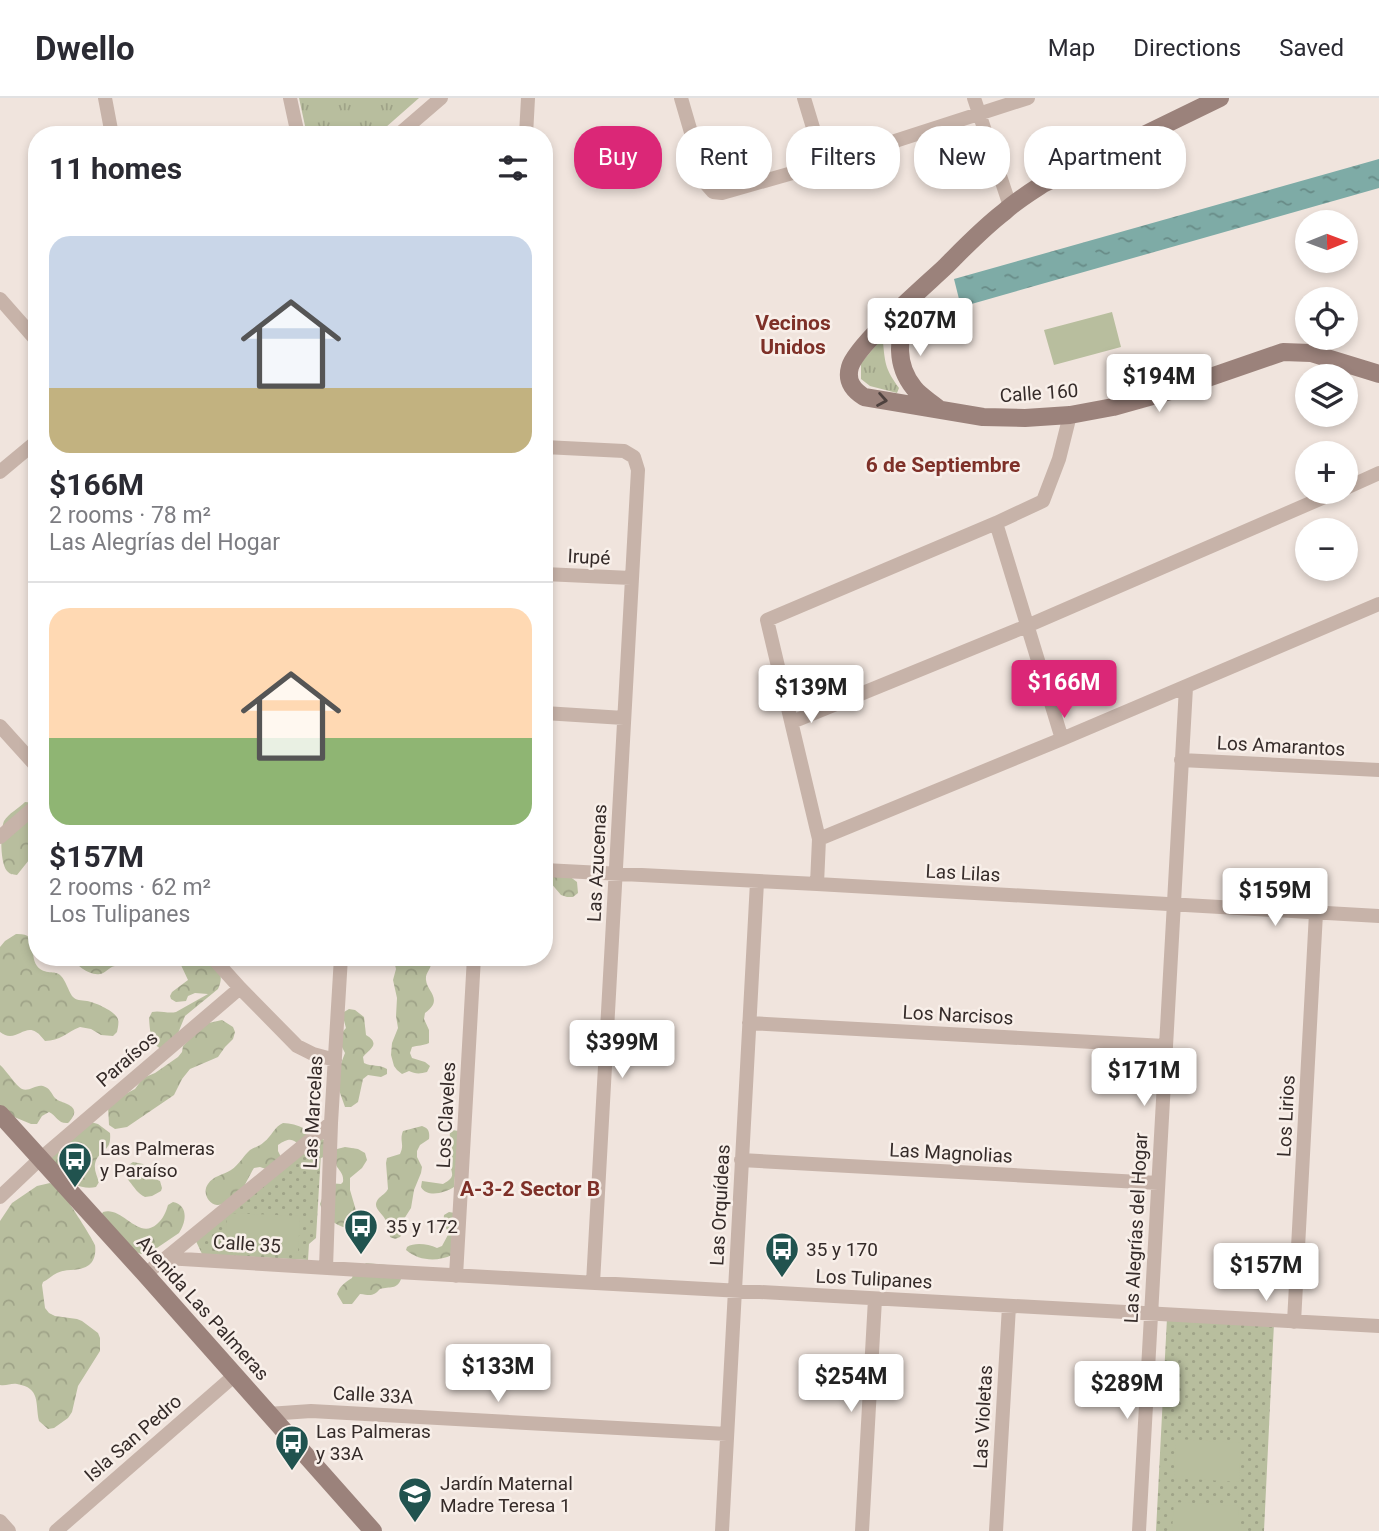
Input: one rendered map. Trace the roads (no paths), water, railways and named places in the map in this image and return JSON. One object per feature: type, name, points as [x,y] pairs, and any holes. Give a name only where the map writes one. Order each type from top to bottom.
[{"type":"main road","name":"Calle 160","points":[[1220,98],[1043,184],[1010,206],[870,339],[853,359],[849,380],[854,390],[864,397],[941,411],[983,417],[1025,418],[1070,415],[1114,407],[1170,391],[1283,352],[1311,353],[1379,374]]},
{"type":"main road","points":[[907,303],[899,343],[902,367],[914,388],[941,411]]},
{"type":"main road","name":"Avenida Las Palmeras","points":[[0,1114],[373,1531]]},
{"type":"street","points":[[105,98],[110,126]]},
{"type":"street","points":[[290,98],[296,126]]},
{"type":"street","points":[[408,126],[441,98]]},
{"type":"street","points":[[526,126],[528,98]]},
{"type":"street","points":[[681,98],[706,184],[713,192],[722,194],[786,175]]},
{"type":"street","points":[[804,98],[812,126]]},
{"type":"street","points":[[974,98],[1010,206]]},
{"type":"street","points":[[900,139],[1028,98]]},
{"type":"street","points":[[0,299],[28,331]]},
{"type":"street","points":[[817,884],[819,839],[766,620],[1043,501],[1059,460],[1070,415]]},
{"type":"street","name":"Las Azucenas","points":[[553,447],[624,451],[634,457],[638,470],[593,1283]]},
{"type":"street","points":[[0,472],[28,449]]},
{"type":"street","points":[[1358,483],[1379,473]]},
{"type":"street","points":[[792,722],[1027,626],[1308,504]]},
{"type":"street","points":[[996,523],[1062,739]]},
{"type":"street","name":"Irupé","points":[[553,574],[631,578]]},
{"type":"street","points":[[819,839],[1379,604]]},
{"type":"street","name":"Las Alegrías del Hogar","points":[[1139,1531],[1186,687]]},
{"type":"street","points":[[553,714],[624,718]]},
{"type":"street","points":[[0,726],[28,757]]},
{"type":"street","name":"Los Amarantos","points":[[1181,760],[1379,770]]},
{"type":"street","points":[[0,837],[28,813]]},
{"type":"street","name":"Las Lilas","points":[[553,870],[1379,916]]},
{"type":"street","name":"Las Orquídeas","points":[[722,1531],[757,882]]},
{"type":"street","name":"Los Lirios","points":[[1294,1322],[1316,912]]},
{"type":"street","points":[[220,966],[297,1046],[335,1060]]},
{"type":"street","name":"Las Marcelas","points":[[326,1268],[340,966]]},
{"type":"street","name":"Los Claveles","points":[[456,1276],[473,966]]},
{"type":"street","name":"Paraísos","points":[[0,1197],[40,1159],[240,988]]},
{"type":"street","name":"Los Narcisos","points":[[749,1023],[1165,1046]]},
{"type":"street","points":[[145,1274],[331,1123]]},
{"type":"street","name":"Las Magnolias","points":[[741,1160],[1158,1183]]},
{"type":"street","name":"Calle 35","points":[[166,1258],[326,1268]]},
{"type":"street","name":"Los Tulipanes","points":[[326,1268],[1379,1326]]},
{"type":"street","points":[[862,1531],[875,1298]]},
{"type":"street","name":"Las Violetas","points":[[996,1531],[1009,1306]]},
{"type":"street","name":"Isla San Pedro","points":[[56,1531],[235,1375]]},
{"type":"street","name":"Calle 33A","points":[[268,1414],[312,1411],[727,1434]]},
{"type":"street","points":[[0,1521],[9,1531]]},
{"type":"water","points":[[1379,159],[1379,188],[961,307],[954,279]]},
{"type":"place","name":"Las Palmeras y Paraíso","points":[[75,1189]]},
{"type":"place","name":"35 y 172","points":[[361,1256]]},
{"type":"place","name":"35 y 170","points":[[782,1279]]},
{"type":"place","name":"Las Palmeras y 33A","points":[[292,1472]]},
{"type":"place","name":"Jardín Maternal Madre Teresa 1","points":[[415,1524]]},
{"type":"district","name":"Vecinos Unidos","points":[[793,335]]},
{"type":"district","name":"6 de Septiembre","points":[[943,465]]},
{"type":"district","name":"A-3-2 Sector B","points":[[530,1189]]}]
